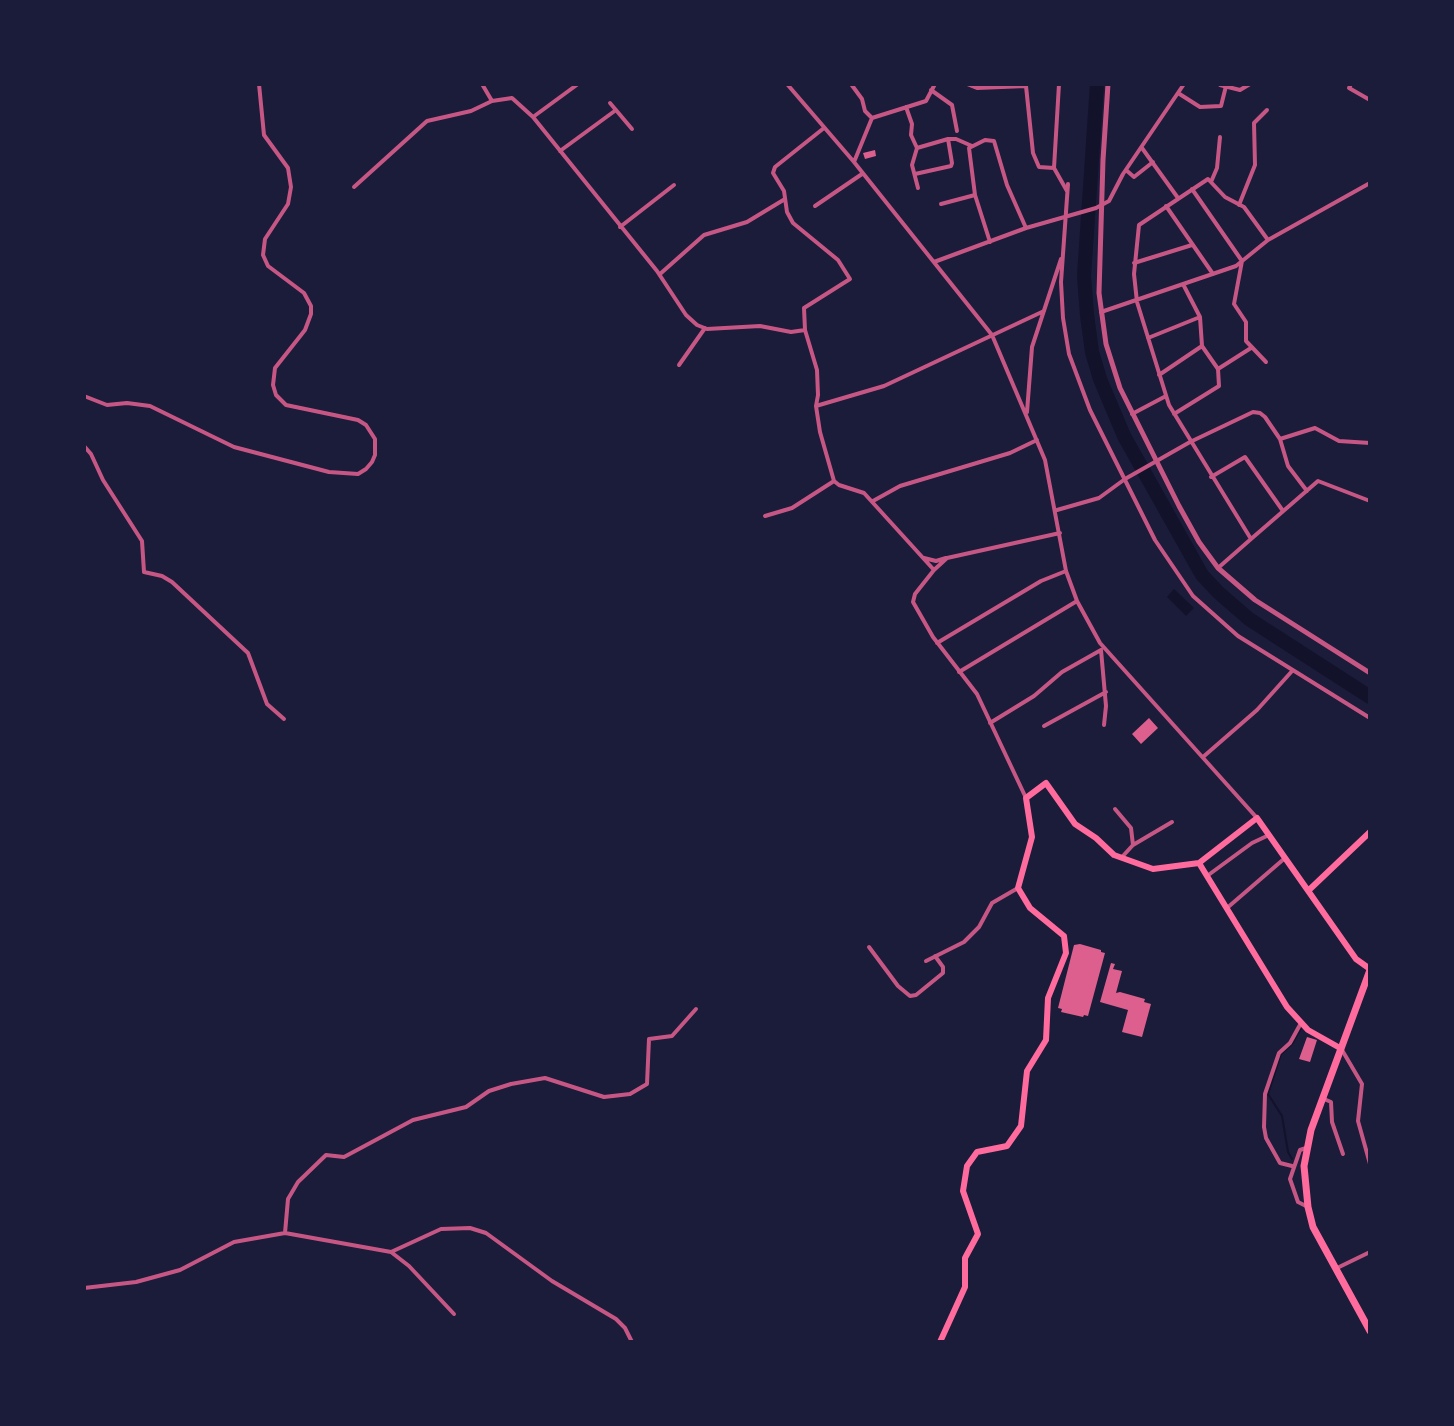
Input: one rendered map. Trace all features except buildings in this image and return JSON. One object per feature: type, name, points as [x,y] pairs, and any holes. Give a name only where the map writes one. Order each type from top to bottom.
[{"type":"main road","points":[[940,1342],[965,1287],[965,1258],[977,1238],[976,1227],[963,1191],[967,1166],[977,1152],[1007,1146],[1021,1126],[1027,1071],[1046,1040],[1048,998],[1066,953],[1064,936],[1030,909],[1018,888],[1032,837],[1026,798],[1046,783],[1075,824],[1096,838],[1110,852],[1153,869],[1199,862],[1257,818],[1356,959],[1370,969],[1322,1098],[1306,1148],[1304,1166],[1308,1206],[1313,1227],[1370,1331]]},
{"type":"main road","points":[[1309,890],[1370,832]]},
{"type":"main road","points":[[1199,862],[1287,1007],[1318,1037],[1340,1048]]},
{"type":"street","points":[[84,396],[107,405],[127,403],[150,406],[234,447],[329,472],[358,474],[366,470],[372,462],[375,455],[375,439],[366,424],[358,420],[286,405],[276,395],[273,385],[275,368],[305,330],[311,314],[311,306],[304,293],[268,266],[263,255],[265,239],[288,204],[291,187],[288,168],[264,135],[259,84]]},
{"type":"street","points":[[482,84],[492,101]]},
{"type":"street","points":[[533,117],[578,84]]},
{"type":"street","points":[[787,84],[854,162],[992,335],[1038,440],[1050,477],[1066,571],[1077,601],[1102,649],[1257,818]]},
{"type":"street","points":[[851,84],[862,99],[864,111],[872,118]]},
{"type":"street","points":[[854,162],[872,118],[926,101],[935,84]]},
{"type":"street","points":[[968,84],[977,88],[1026,85],[1033,153],[1039,167],[1054,168]]},
{"type":"street","points":[[1059,84],[1054,168],[1067,192]]},
{"type":"street","points":[[1108,84],[1099,207],[1100,313],[1113,369],[1132,414],[1199,542],[1218,568],[1255,600],[1370,673]]},
{"type":"street","points":[[934,262],[1026,228],[1099,207],[1109,201],[1126,170],[1184,84]]},
{"type":"street","points":[[1220,85],[1240,90],[1250,84]]},
{"type":"street","points":[[1351,84],[1349,88],[1370,100]]},
{"type":"street","points":[[1178,93],[1200,107],[1221,106],[1226,87]]},
{"type":"street","points":[[931,90],[952,105],[957,130]]},
{"type":"street","points":[[354,187],[427,121],[471,111],[492,101],[512,98],[533,117],[660,274],[686,315],[705,328],[760,326],[791,332],[805,330]]},
{"type":"street","points":[[610,103],[632,129]]},
{"type":"street","points":[[906,107],[912,124],[911,135],[917,148],[912,165],[918,188]]},
{"type":"street","points":[[560,151],[616,110]]},
{"type":"street","points":[[1239,205],[1255,165],[1254,123],[1267,110]]},
{"type":"street","points":[[824,128],[775,166],[773,173],[784,191],[793,223],[838,260],[850,279],[804,308],[805,330],[817,370],[816,406],[834,481],[839,485],[864,493],[873,501],[934,570]]},
{"type":"street","points":[[1211,183],[1217,168],[1220,137]]},
{"type":"street","points":[[917,148],[956,138],[972,146]]},
{"type":"street","points":[[915,174],[951,166],[948,139]]},
{"type":"street","points":[[990,242],[975,195],[969,148],[972,146],[992,139],[1007,185],[1026,228]]},
{"type":"street","points":[[1142,148],[1178,198]]},
{"type":"street","points":[[1126,170],[1134,177],[1153,162]]},
{"type":"street","points":[[815,206],[862,174]]},
{"type":"street","points":[[1251,539],[1173,414],[1137,302],[1134,264],[1139,225],[1208,179],[1217,190],[1244,207],[1268,240]]},
{"type":"street","points":[[1100,313],[1184,286],[1236,266],[1268,240],[1370,183]]},
{"type":"street","points":[[1068,184],[1062,255],[1062,308],[1071,361],[1090,410],[1155,540],[1193,596],[1238,636],[1370,718]]},
{"type":"street","points":[[620,227],[674,185]]},
{"type":"street","points":[[1192,189],[1242,261],[1234,304],[1246,321],[1246,341],[1266,362]]},
{"type":"street","points":[[941,204],[975,195]]},
{"type":"street","points":[[660,274],[704,235],[747,222],[785,200]]},
{"type":"street","points":[[1166,206],[1213,274]]},
{"type":"street","points":[[1134,264],[1192,245]]},
{"type":"street","points":[[1027,413],[1032,347],[1062,255]]},
{"type":"street","points":[[1173,414],[1219,386],[1218,369],[1202,346],[1200,317],[1184,286]]},
{"type":"street","points":[[816,406],[884,386],[1044,311]]},
{"type":"street","points":[[1148,338],[1200,317]]},
{"type":"street","points":[[679,365],[705,328]]},
{"type":"street","points":[[1159,375],[1202,346]]},
{"type":"street","points":[[1218,369],[1251,348]]},
{"type":"street","points":[[1132,414],[1166,396]]},
{"type":"street","points":[[1057,510],[1099,498],[1126,479],[1190,442],[1253,412],[1265,417],[1280,439],[1288,466],[1307,491]]},
{"type":"street","points":[[1280,439],[1315,428],[1339,441],[1370,443]]},
{"type":"street","points":[[873,501],[900,486],[1010,453],[1038,440]]},
{"type":"street","points":[[84,446],[92,454],[103,480],[142,541],[144,572],[162,576],[172,582],[248,653],[267,704],[284,719]]},
{"type":"street","points":[[1211,477],[1245,457],[1282,511]]},
{"type":"street","points":[[765,516],[792,508],[834,481]]},
{"type":"street","points":[[1218,568],[1318,481],[1370,501]]},
{"type":"street","points":[[923,558],[936,561],[1060,533]]},
{"type":"street","points":[[947,558],[915,594],[913,602],[937,643],[977,694],[1026,798]]},
{"type":"street","points":[[937,643],[1041,581],[1066,571]]},
{"type":"street","points":[[959,672],[1077,601]]},
{"type":"street","points":[[1102,649],[1106,692],[1104,725]]},
{"type":"street","points":[[990,723],[1034,696],[1062,672],[1102,649]]},
{"type":"street","points":[[1203,757],[1257,710],[1293,670]]},
{"type":"street","points":[[1044,726],[1106,692]]},
{"type":"street","points":[[1050,722],[1053,730]]},
{"type":"street","points":[[1115,809],[1131,828],[1133,845]]},
{"type":"street","points":[[1122,857],[1133,845],[1172,822]]},
{"type":"street","points":[[1207,876],[1252,843],[1269,835]]},
{"type":"street","points":[[1227,908],[1285,858]]},
{"type":"street","points":[[926,961],[964,942],[979,927],[992,903],[1018,888]]},
{"type":"street","points":[[869,947],[898,986],[910,996],[916,995],[943,973],[943,967],[935,956]]},
{"type":"street","points":[[285,1233],[288,1200],[298,1182],[326,1155],[344,1157],[413,1120],[466,1107],[489,1091],[511,1084],[545,1078],[604,1097],[630,1094],[647,1084],[650,1040],[672,1036],[696,1009]]},
{"type":"street","points":[[1292,1166],[1280,1163],[1266,1138],[1265,1094],[1280,1053],[1290,1043],[1301,1023]]},
{"type":"street","points":[[1340,1048],[1355,1068],[1362,1084],[1358,1120],[1370,1164]]},
{"type":"street","points":[[1322,1098],[1331,1102],[1332,1122],[1343,1154]]},
{"type":"street","points":[[1306,1148],[1300,1149],[1292,1166],[1290,1179],[1298,1202],[1308,1206]]},
{"type":"street","points":[[391,1252],[441,1229],[470,1228],[486,1233],[552,1281],[616,1318],[625,1328],[632,1342]]},
{"type":"street","points":[[84,1288],[127,1283],[180,1270],[234,1242],[251,1237],[285,1233],[391,1252],[409,1266],[454,1314]]},
{"type":"street","points":[[1335,1269],[1370,1252]]},
{"type":"shaded area","points":[[1174,589],[1194,608],[1186,616],[1167,597]]},
{"type":"waterway","points":[[1097,84],[1084,276],[1092,352],[1100,379],[1124,436],[1202,575],[1249,619],[1370,697]]},
{"type":"waterway","points":[[1292,1159],[1288,1152],[1282,1116],[1268,1094],[1281,1054],[1292,1044],[1301,1028]]}]
